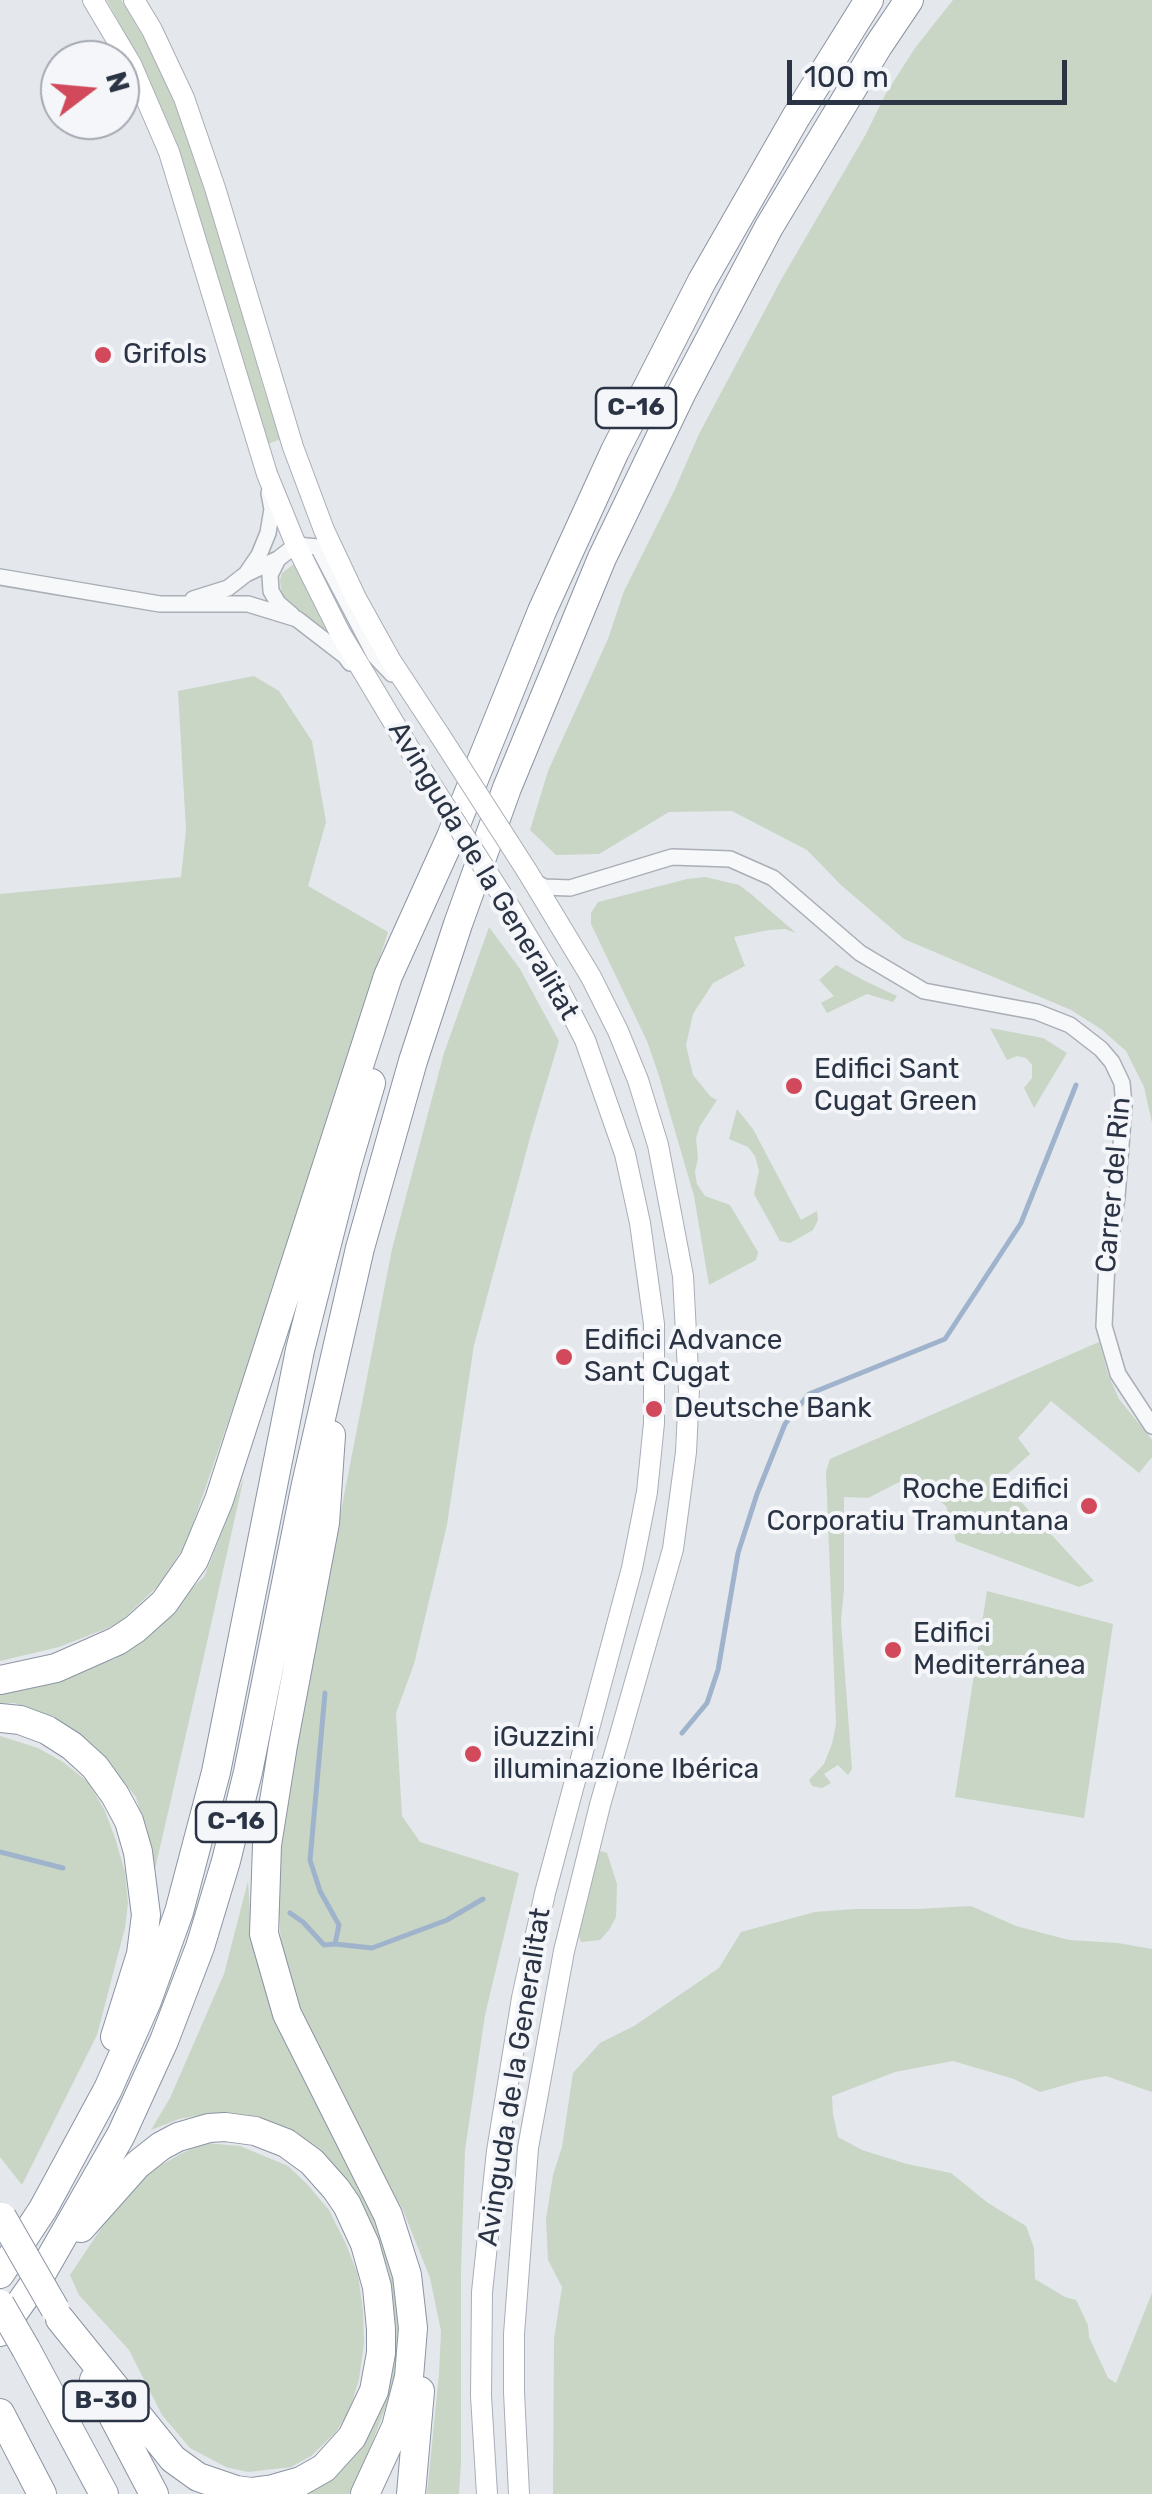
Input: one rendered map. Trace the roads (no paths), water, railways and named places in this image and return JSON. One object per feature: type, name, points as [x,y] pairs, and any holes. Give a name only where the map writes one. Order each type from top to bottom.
[{"type":"highway","name":"C-16","points":[[0,2274],[44,2209],[129,2043],[164,1957],[188,1882],[216,1772],[280,1443],[322,1259],[378,1057],[450,839],[542,611],[657,366],[748,198],[869,0]]},
{"type":"highway","name":"C-16","points":[[0,2332],[43,2271],[121,2135],[181,2000],[214,1905],[252,1756],[306,1484],[370,1210],[418,1044],[507,788],[572,628],[641,474],[724,310],[816,148],[908,0]]},
{"type":"highway","points":[[0,1680],[56,1668],[117,1641],[164,1603],[194,1560],[220,1500],[388,976],[450,839]]},
{"type":"highway","points":[[338,1342],[325,1523],[267,1845],[264,1934],[286,2014],[388,2216],[416,2283],[424,2333],[411,2494]]},
{"type":"highway","points":[[0,1718],[20,1720],[47,1730],[72,1746],[116,1794],[138,1852],[146,1914],[140,1954],[115,2036],[44,2209]]},
{"type":"highway","points":[[43,2271],[148,2156],[178,2137],[209,2128],[255,2131],[286,2143],[312,2162],[347,2205],[365,2244],[377,2287],[381,2352],[374,2392],[344,2449],[324,2468],[273,2490],[236,2490],[198,2477],[166,2451],[58,2314]]},
{"type":"highway","name":"B-30","points":[[1,2215],[154,2494]]},
{"type":"highway","points":[[366,2494],[396,2427],[412,2352],[407,2275],[388,2216]]},
{"type":"highway","points":[[0,2304],[104,2494]]},
{"type":"highway","points":[[0,2413],[42,2494]]},
{"type":"street","name":"Avinguda de la Generalitat","points":[[93,0],[132,64],[169,152],[267,474],[296,545],[340,633],[512,911],[585,1040],[625,1154],[640,1224],[654,1324],[654,1423],[647,1492],[632,1568],[544,1893],[497,2151],[482,2292],[481,2396],[487,2494]]},
{"type":"street","name":"Avinguda de la Generalitat","points":[[134,0],[184,98],[293,447],[324,530],[391,661],[530,876],[591,977],[618,1032],[658,1145],[683,1276],[690,1390],[673,1549],[600,1805],[564,1952],[528,2148],[514,2334],[519,2494]]},
{"type":"street","points":[[246,574],[268,533],[272,509],[267,474]]},
{"type":"street","points":[[160,604],[228,588],[296,545],[318,546],[375,656],[408,686]]},
{"type":"street","points":[[278,559],[270,576],[278,603],[346,656],[400,735]]},
{"type":"street","points":[[0,577],[160,604],[248,604],[297,619]]},
{"type":"street","name":"Carrer del Rin","points":[[530,876],[544,888],[570,888],[672,857],[730,860],[773,878],[860,952],[924,991],[1038,1012],[1070,1025],[1101,1049],[1122,1083],[1124,1106],[1106,1262],[1104,1326],[1118,1374],[1152,1426]]},
{"type":"street","points":[[564,932],[563,897],[570,888]]},
{"type":"waterway","points":[[682,1733],[707,1703],[718,1670],[738,1553],[785,1424],[809,1394],[945,1339],[1021,1223],[1076,1085]]},
{"type":"waterway","points":[[325,1693],[310,1860],[320,1891],[339,1925],[335,1944]]},
{"type":"waterway","points":[[0,1852],[63,1868]]},
{"type":"waterway","points":[[290,1913],[324,1945],[372,1948],[447,1920],[483,1899]]},
{"type":"place","name":"Grifols","points":[[103,355]]},
{"type":"place","name":"Edifici Sant Cugat Green","points":[[794,1086]]},
{"type":"place","name":"Edifici Advance Sant Cugat","points":[[564,1357]]},
{"type":"place","name":"Deutsche Bank","points":[[654,1409]]},
{"type":"place","name":"Roche Edifici Corporatiu Tramuntana","points":[[1089,1506]]},
{"type":"place","name":"Edifici Mediterránea","points":[[893,1650]]},
{"type":"place","name":"iGuzzini illuminazione Ibérica","points":[[473,1754]]}]
